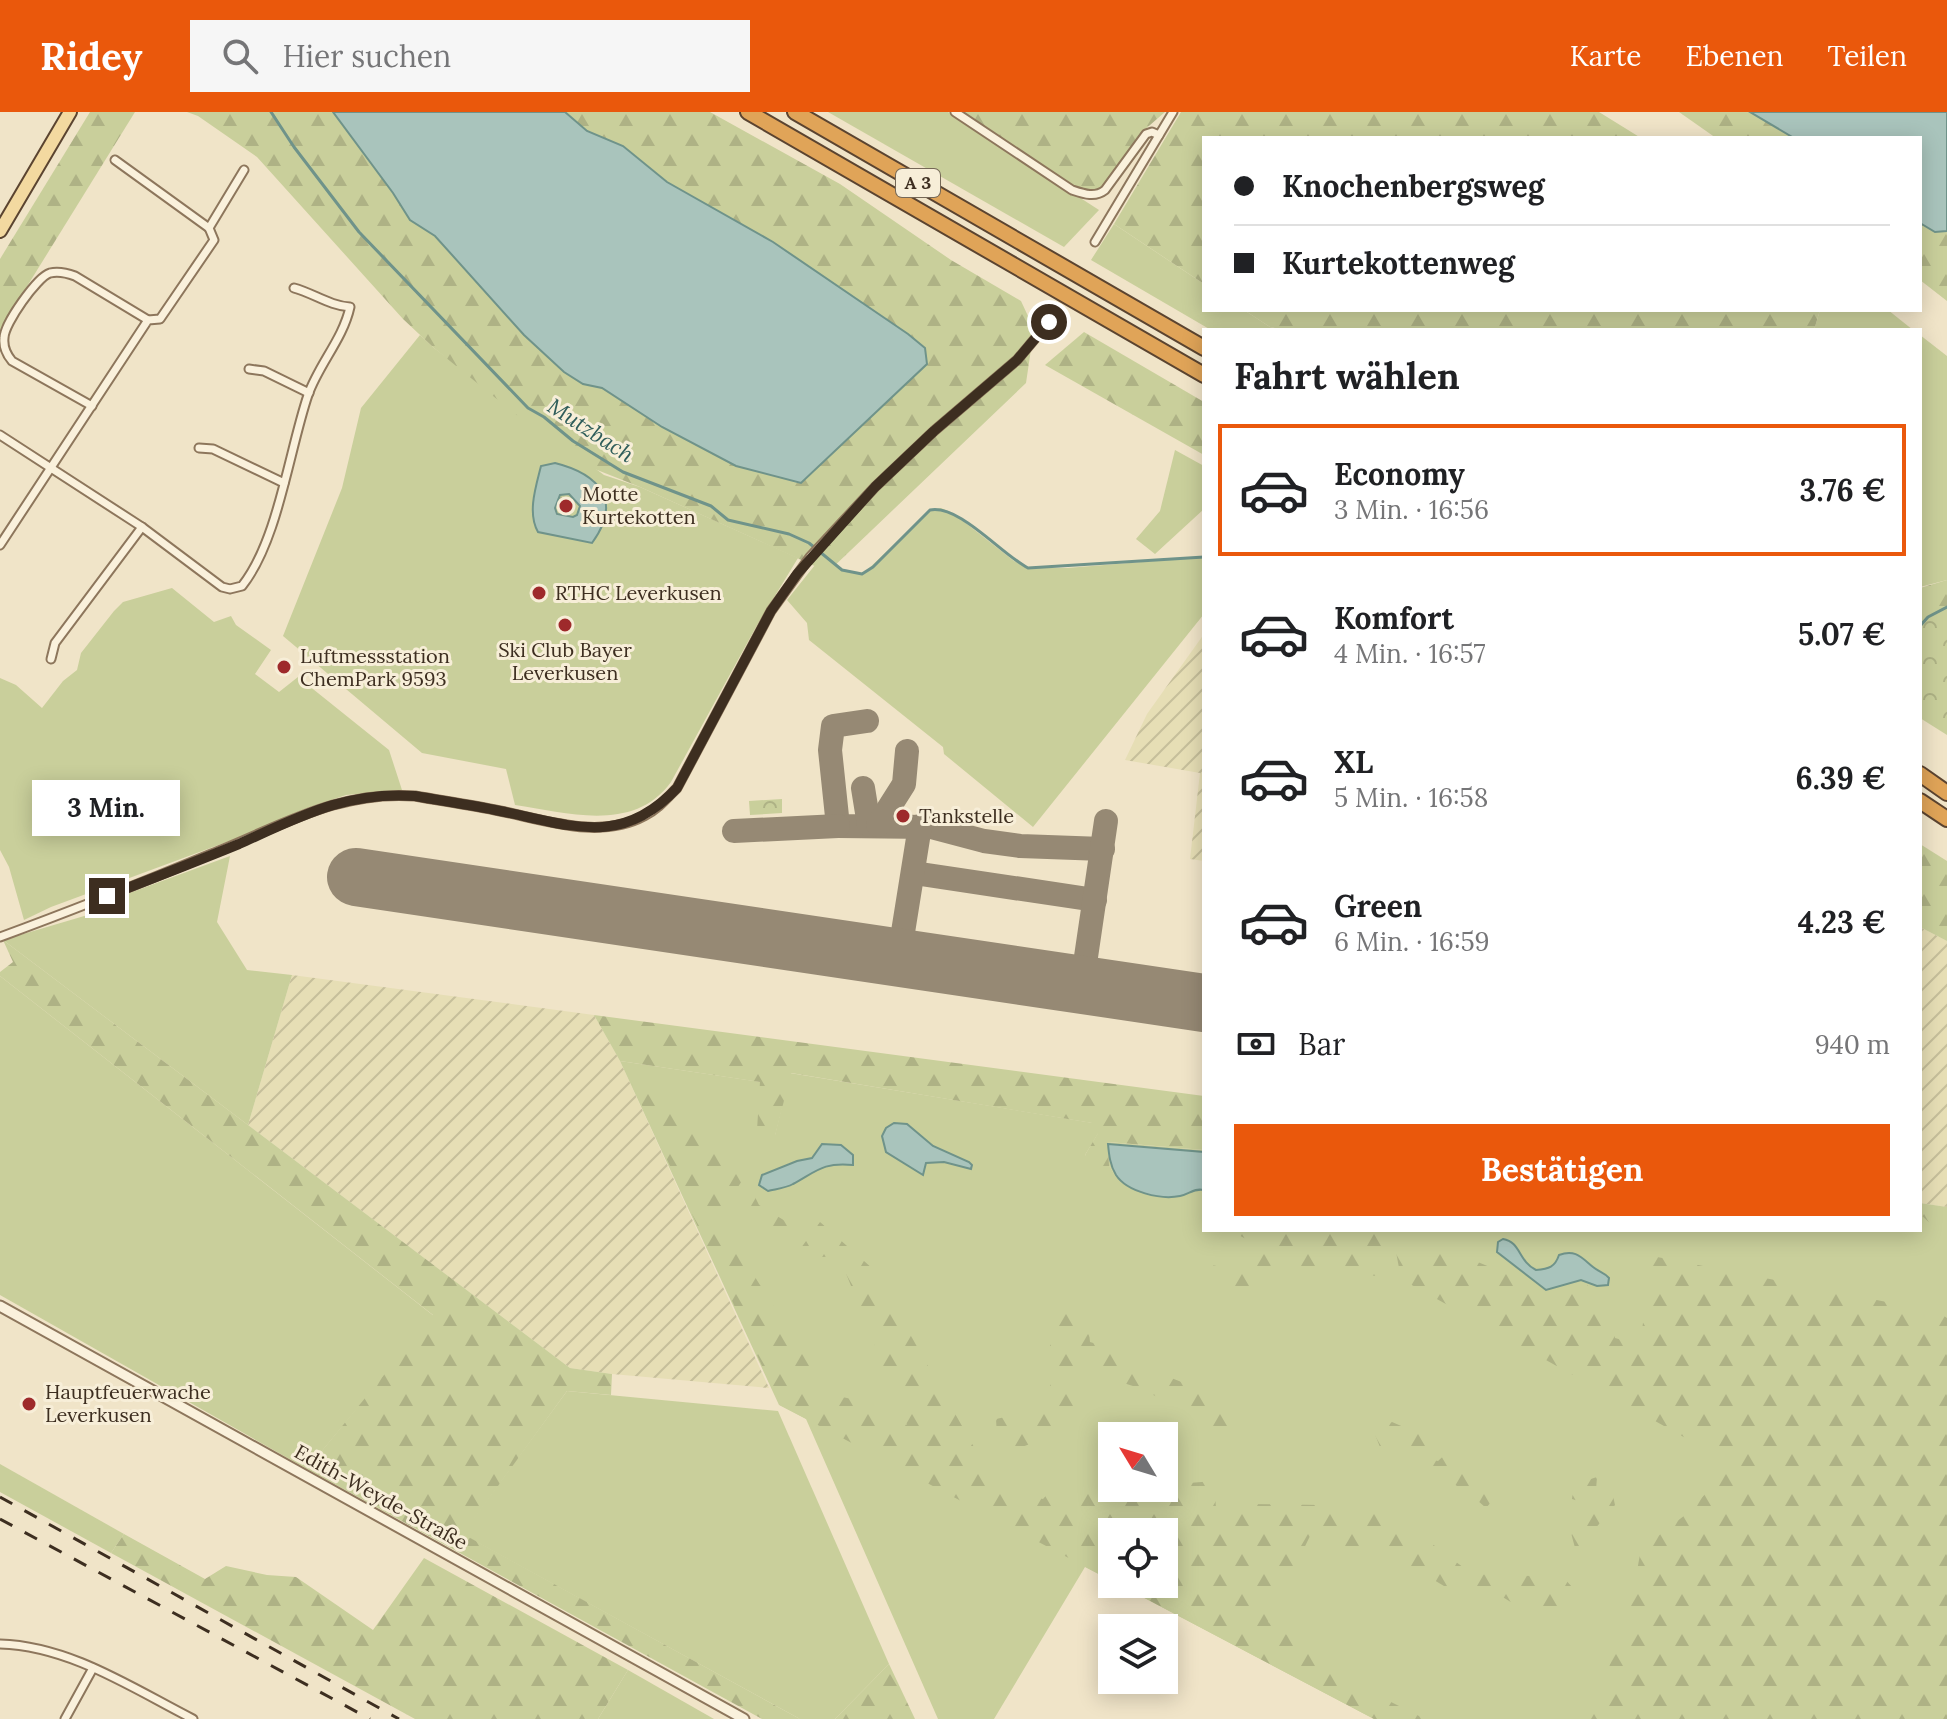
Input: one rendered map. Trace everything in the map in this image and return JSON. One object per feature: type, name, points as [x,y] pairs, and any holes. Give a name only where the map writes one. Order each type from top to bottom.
[{"type":"highway","name":"A 3","points":[[748,112],[1202,374]]},
{"type":"highway","name":"A 3","points":[[795,112],[1202,347]]},
{"type":"highway","points":[[1922,775],[1947,793]]},
{"type":"highway","points":[[1922,802],[1947,819]]},
{"type":"main road","points":[[0,231],[70,112]]},
{"type":"street","points":[[955,112],[1072,190],[1086,195],[1100,194],[1105,190],[1146,134],[1152,132],[1159,135]]},
{"type":"street","points":[[1095,242],[1173,112]]},
{"type":"street","points":[[92,406],[12,361],[6,354],[4,338],[7,325],[40,279],[51,273],[64,272],[148,320],[160,319],[214,240],[209,228],[115,160]]},
{"type":"street","points":[[209,228],[244,170]]},
{"type":"street","points":[[0,435],[142,527],[222,587],[242,586],[264,544],[309,393],[347,323],[350,307],[338,307],[308,291],[294,288]]},
{"type":"street","points":[[0,545],[148,320]]},
{"type":"street","points":[[0,937],[318,808],[352,798],[391,794],[592,828],[628,823],[644,816],[677,788],[771,611],[810,557],[904,459],[1017,360],[1049,322]]},
{"type":"street","points":[[249,369],[264,371],[309,393]]},
{"type":"street","points":[[199,448],[213,449],[284,483]]},
{"type":"street","points":[[51,659],[55,643],[142,527]]},
{"type":"street","name":"Edith-Weyde-Straße","points":[[0,1306],[744,1719]]},
{"type":"street","points":[[0,1644],[63,1654],[193,1719]]},
{"type":"street","points":[[65,1719],[93,1668]]},
{"type":"shaded area","points":[[1202,637],[1202,861],[1190,859],[1200,773],[1125,760],[1147,714]]},
{"type":"shaded area","points":[[1922,928],[1947,941],[1947,1207],[1922,1203]]},
{"type":"shaded area","points":[[292,975],[594,1015],[620,1061],[769,1388],[570,1368],[248,1125]]},
{"type":"green space","points":[[90,112],[135,112],[0,330],[0,259]]},
{"type":"green space","points":[[187,112],[333,112],[410,220],[435,236],[524,335],[564,372],[583,384],[602,388],[662,427],[801,483],[863,423],[834,284],[773,242],[667,182],[623,146],[587,131],[565,112],[710,112],[840,184],[951,260],[1021,301],[1034,329],[1026,383],[828,572],[640,487],[572,460],[434,348],[403,319],[257,157],[198,116]]},
{"type":"green space","points":[[828,112],[948,112],[1099,210],[1064,247]]},
{"type":"green space","points":[[962,112],[1165,112],[1142,132],[1106,183],[1096,191],[1087,192],[1073,187]]},
{"type":"green space","points":[[1181,112],[1599,112],[1638,136],[1202,136],[1202,283],[1114,224]]},
{"type":"green space","points":[[1679,112],[1750,112],[1791,136],[1713,136]]},
{"type":"green space","points":[[1114,224],[1202,283],[1202,312],[1247,312],[1275,328],[1208,328],[1091,260]]},
{"type":"green space","points":[[1922,224],[1935,232],[1947,231],[1947,301],[1922,282]]},
{"type":"green space","points":[[1247,312],[1819,312],[1815,328],[1270,327]]},
{"type":"green space","points":[[1819,312],[1890,312],[1910,328],[1815,328]]},
{"type":"green space","points":[[1084,332],[1202,401],[1202,454],[1045,365]]},
{"type":"green space","name":"RTHC Leverkusen","points":[[420,335],[604,475],[640,487],[798,558],[756,627],[671,782],[656,798],[638,808],[599,816],[515,805],[506,769],[422,753],[283,636],[342,488],[361,408]]},
{"type":"green space","points":[[1922,337],[1947,356],[1947,580],[1922,586]]},
{"type":"green space","points":[[1175,450],[1202,465],[1202,511],[1155,554],[1136,539],[1160,511]]},
{"type":"green space","points":[[568,494],[576,498],[580,506],[576,514],[568,518],[560,514],[556,506],[560,498]]},
{"type":"green space","points":[[941,508],[953,513],[1014,561],[1028,568],[1067,568],[1202,557],[1202,616],[1033,827],[944,754],[943,747],[809,640],[807,623],[787,600],[823,555],[842,570],[863,574],[930,510]]},
{"type":"green space","points":[[1947,580],[1947,715],[1922,705],[1922,587]]},
{"type":"green space","points":[[172,588],[214,622],[231,616],[236,625],[271,650],[255,674],[279,692],[298,677],[389,750],[402,790],[346,795],[302,810],[24,920],[9,867],[0,850],[0,678],[16,685],[42,708],[63,681],[77,670],[81,653],[123,602]]},
{"type":"green space","points":[[1947,608],[1947,735],[1922,719],[1922,614]]},
{"type":"green space","points":[[782,799],[782,813],[750,815],[749,801]]},
{"type":"green space","points":[[1922,845],[1947,861],[1947,941],[1922,928]]},
{"type":"green space","points":[[230,856],[217,922],[247,970],[292,975],[248,1125],[3,940],[91,914],[105,902]]},
{"type":"green space","points":[[3,940],[570,1368],[612,1374],[611,1395],[567,1391],[463,1534],[800,1719],[762,1719],[307,1469],[433,1315],[0,976],[0,972],[13,962]]},
{"type":"green space","points":[[0,976],[434,1316],[307,1469],[0,1295]]},
{"type":"green space","points":[[594,1015],[1202,1096],[1202,1150],[1108,1142],[1109,1165],[1117,1179],[1096,1171],[1085,1155],[1098,1133],[1092,1123],[791,1073],[775,1136],[757,1130],[760,1082],[620,1061]]},
{"type":"green space","points":[[620,1061],[761,1082],[758,1129],[775,1135],[790,1073],[1093,1123],[1099,1132],[1085,1155],[1116,1178],[1109,1165],[1107,1142],[1202,1150],[1202,1232],[1922,1232],[1922,1203],[1947,1207],[1947,1719],[1374,1719],[1145,1598],[1178,1598],[1178,1518],[1098,1518],[1098,1574],[1085,1567],[994,1719],[938,1719],[806,1419],[779,1405]]},
{"type":"green space","points":[[623,1064],[663,1069],[661,1084],[683,1112],[699,1123],[706,1137],[743,1162],[747,1173],[736,1190],[755,1197],[759,1205],[790,1224],[788,1231],[776,1236],[764,1231],[746,1212],[719,1209],[757,1280],[800,1348],[808,1353],[814,1375],[802,1389],[857,1400],[907,1425],[839,1256],[822,1257],[798,1252],[820,1222],[873,1269],[983,1463],[1007,1490],[1043,1499],[1052,1489],[1071,1493],[1098,1492],[1098,1502],[1178,1502],[1178,1484],[1214,1481],[1216,1508],[1243,1504],[1322,1505],[1350,1522],[1378,1503],[1472,1574],[1563,1577],[1582,1598],[1558,1611],[1514,1604],[1501,1596],[1449,1589],[1382,1549],[1359,1553],[1311,1534],[1268,1622],[1375,1694],[1425,1719],[1374,1719],[1145,1598],[1178,1598],[1178,1518],[1098,1518],[1098,1574],[780,1405]]},
{"type":"green space","points":[[1922,1204],[1947,1208],[1947,1229],[1933,1226],[1922,1216]]},
{"type":"green space","points":[[1233,1232],[1385,1232],[1376,1276],[1295,1266],[1277,1258],[1253,1287],[1243,1292],[1183,1261],[1192,1254],[1201,1263],[1242,1271],[1267,1246]]},
{"type":"green space","points":[[1395,1246],[1466,1257],[1549,1292],[1583,1283],[1606,1296],[1615,1338],[1640,1345],[1652,1256],[1938,1312],[1947,1318],[1947,1719],[1590,1719],[1630,1609],[1641,1549],[1689,1512],[1732,1464],[1401,1279]]},
{"type":"green space","points":[[1067,1306],[1088,1323],[1090,1342],[1107,1347],[1122,1363],[1146,1368],[1217,1396],[1214,1413],[1242,1408],[1248,1414],[1237,1430],[1200,1433],[1190,1412],[1136,1387],[1080,1369],[1073,1388],[1076,1414],[1072,1426],[1003,1454],[996,1419],[1033,1411],[1051,1402],[1049,1363],[1042,1358],[1041,1352],[1050,1346],[1053,1308]]},
{"type":"green space","points":[[567,1391],[778,1411],[889,1664],[835,1719],[800,1719],[462,1534]]},
{"type":"green space","points":[[1392,1422],[1429,1438],[1429,1459],[1438,1461],[1450,1450],[1479,1489],[1492,1501],[1486,1508],[1449,1482],[1405,1471],[1405,1450],[1380,1447],[1374,1432]]},
{"type":"green space","points":[[0,1464],[124,1534],[111,1553],[0,1492]]},
{"type":"green space","points":[[1597,1477],[1596,1490],[1613,1496],[1615,1505],[1577,1555],[1568,1522],[1580,1520],[1585,1503],[1572,1499],[1573,1494],[1580,1484]]},
{"type":"green space","points":[[124,1534],[205,1579],[226,1566],[267,1575],[296,1577],[373,1630],[424,1558],[628,1670],[598,1719],[415,1719],[111,1553]]},
{"type":"green space","points":[[889,1664],[915,1719],[835,1719]]},
{"type":"green space","points":[[628,1670],[714,1719],[598,1719]]},
{"type":"water","points":[[333,112],[565,112],[587,131],[623,146],[667,182],[773,242],[908,334],[925,348],[927,364],[801,483],[736,466],[662,427],[602,388],[583,384],[564,372],[524,335],[435,236],[410,220]]},
{"type":"water","points":[[1750,112],[1947,112],[1947,231],[1935,232],[1922,224],[1922,136],[1791,136]]},
{"type":"water","points":[[555,463],[570,468],[584,474],[602,491],[606,502],[605,514],[592,543],[538,532],[533,508],[541,466]],"holes":[[[569,494],[580,506],[573,517],[557,514],[555,508],[560,495]]]},
{"type":"water","points":[[894,1123],[907,1124],[933,1146],[969,1162],[971,1169],[944,1162],[926,1163],[923,1175],[886,1152],[882,1136],[886,1128]]},
{"type":"water","points":[[822,1144],[841,1145],[853,1155],[853,1165],[827,1166],[790,1185],[768,1191],[759,1185],[762,1175],[812,1158]]},
{"type":"water","points":[[1108,1144],[1202,1152],[1202,1190],[1172,1197],[1154,1196],[1121,1181],[1111,1164]]},
{"type":"water","points":[[1503,1239],[1513,1244],[1536,1270],[1551,1267],[1559,1255],[1578,1255],[1609,1278],[1608,1285],[1597,1286],[1581,1280],[1546,1290],[1497,1252],[1498,1242]]},
{"type":"waterway","name":"Mutzbach","points":[[271,112],[359,232],[528,408],[623,472],[711,506],[728,520],[789,534],[809,543],[842,570],[862,574],[873,567],[930,510],[941,510],[967,522],[1028,568],[1202,557]]},
{"type":"waterway","name":"Mutzbach","points":[[1922,624],[1947,607]]},
{"type":"taxiway","points":[[867,721],[833,726],[830,750],[838,826],[931,827],[984,841],[1020,846],[1103,849]]},
{"type":"taxiway","points":[[878,825],[904,784],[907,751]]},
{"type":"taxiway","points":[[863,788],[869,825]]},
{"type":"taxiway","points":[[1082,984],[1106,821]]},
{"type":"taxiway","points":[[734,831],[838,826]]},
{"type":"taxiway","points":[[899,957],[920,826]]},
{"type":"taxiway","points":[[914,873],[1095,900]]},
{"type":"runway","points":[[356,877],[1202,1003]]},
{"type":"railway","points":[[0,1497],[399,1719]]},
{"type":"railway","points":[[0,1519],[370,1719]]},
{"type":"place","name":"Motte Kurtekotten","points":[[566,506]]},
{"type":"place","name":"RTHC Leverkusen","points":[[539,593]]},
{"type":"place","name":"Ski Club Bayer Leverkusen","points":[[565,625]]},
{"type":"place","name":"Luftmessstation ChemPark 9593","points":[[284,667]]},
{"type":"place","name":"Tankstelle","points":[[903,816]]},
{"type":"place","name":"Hauptfeuerwache Leverkusen","points":[[29,1404]]},
{"type":"route","points":[[107,896],[318,808],[352,798],[391,794],[415,796],[592,828],[628,823],[644,816],[677,788],[771,611],[810,557],[875,487],[934,431],[1017,360],[1049,322]]}]
